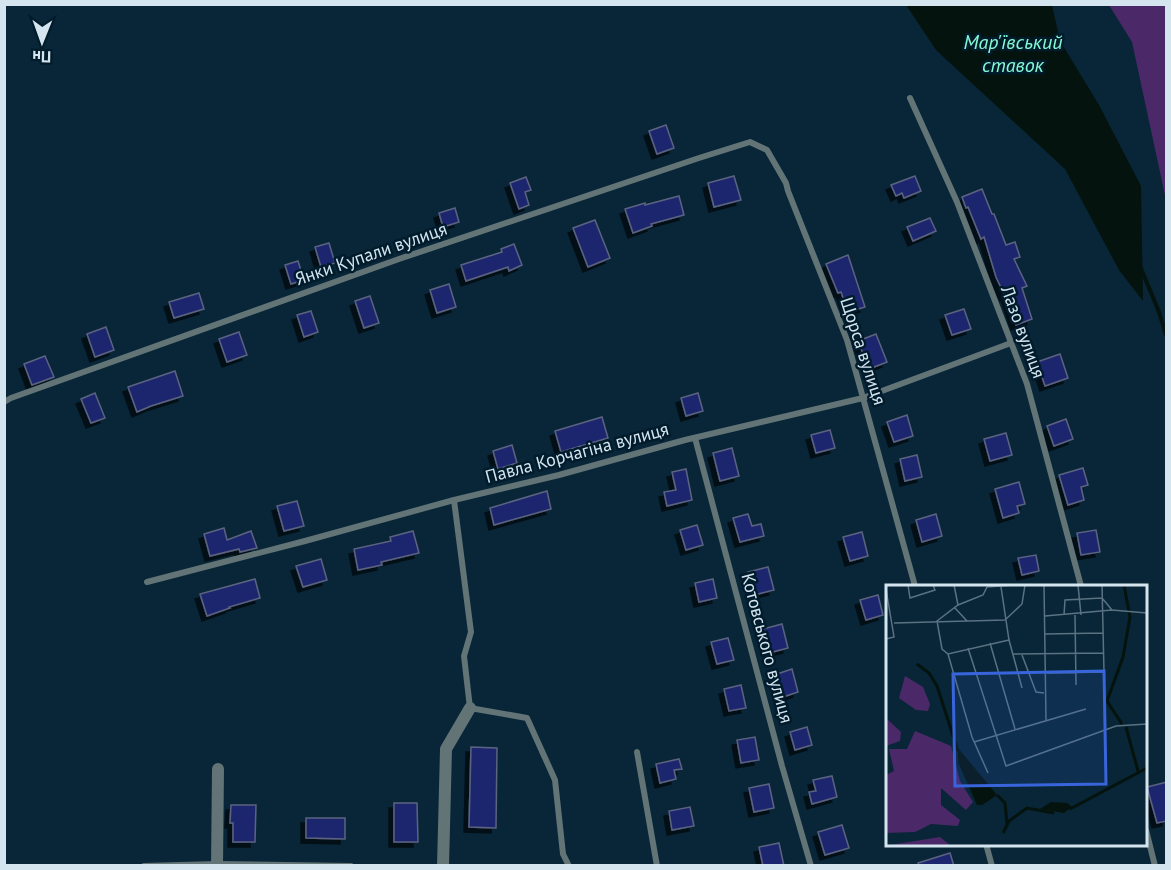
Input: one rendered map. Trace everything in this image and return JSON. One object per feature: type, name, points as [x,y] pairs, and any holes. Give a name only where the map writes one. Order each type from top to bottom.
[{"type":"street","points":[[443,866],[446,749],[470,708]]},
{"type":"street","points":[[217,865],[218,769]]},
{"type":"lane","name":"Лазо вулиця","points":[[910,98],[957,202],[1027,384],[1081,585]]},
{"type":"lane","name":"Щорса вулиця","points":[[750,142],[767,150],[786,183],[847,340],[915,585]]},
{"type":"lane","name":"Янки Купали вулиця","points":[[4,402],[399,260],[750,142]]},
{"type":"lane","name":"Павла Корчагіна вулиця","points":[[147,582],[454,500],[863,398],[1011,343]]},
{"type":"lane","name":"Котовського вулиця","points":[[696,438],[779,754],[811,866]]},
{"type":"lane","points":[[454,500],[471,632],[464,656],[470,708],[527,718],[555,780],[563,854],[569,866]]},
{"type":"lane","points":[[637,752],[657,866]]},
{"type":"lane","points":[[1147,834],[1155,866]]},
{"type":"lane","points":[[987,846],[992,866]]},
{"type":"lane","points":[[144,866],[351,866]]},
{"type":"shaded area","points":[[1109,5],[1166,5],[1166,200],[1132,42]]},
{"type":"water","name":"Мар'ївський ставок","points":[[906,5],[1052,5],[1060,41],[1099,105],[1141,186],[1143,301],[1119,270],[1065,169],[936,50]]},
{"type":"building","points":[[666,125],[674,148],[657,154],[649,131]]},
{"type":"building","points":[[734,176],[741,200],[714,207],[708,183]]},
{"type":"building","points":[[915,176],[921,191],[904,198],[902,193],[896,196],[891,185]]},
{"type":"building","points":[[526,177],[531,190],[525,192],[529,205],[519,209],[510,183]]},
{"type":"building","points":[[982,189],[1006,245],[1015,242],[1020,257],[1014,259],[1027,286],[1022,288],[1032,319],[1016,325],[1006,295],[996,277],[984,237],[981,239],[962,197]]},
{"type":"building","points":[[679,196],[684,215],[651,224],[652,226],[633,233],[625,209]]},
{"type":"building","points":[[455,208],[459,222],[443,227],[439,213]]},
{"type":"building","points":[[930,218],[936,231],[913,241],[907,227]]},
{"type":"building","points":[[595,220],[610,258],[588,267],[573,228]]},
{"type":"building","points":[[329,243],[335,263],[321,267],[315,247]]},
{"type":"building","points":[[514,244],[522,265],[509,271],[508,267],[466,281],[461,265],[502,252],[501,249]]},
{"type":"building","points":[[848,255],[865,307],[848,312],[841,292],[838,293],[826,264]]},
{"type":"building","points":[[298,261],[304,280],[291,284],[285,265]]},
{"type":"building","points":[[449,284],[456,307],[437,313],[430,290]]},
{"type":"building","points":[[199,293],[204,309],[174,318],[169,302]]},
{"type":"building","points":[[370,296],[379,323],[364,328],[355,301]]},
{"type":"building","points":[[964,309],[971,329],[952,335],[945,315]]},
{"type":"building","points":[[311,311],[318,332],[304,337],[297,315]]},
{"type":"building","points":[[106,327],[114,350],[95,357],[87,334]]},
{"type":"building","points":[[239,332],[247,355],[227,362],[219,339]]},
{"type":"building","points":[[876,334],[887,362],[869,369],[858,341]]},
{"type":"building","points":[[1060,354],[1068,378],[1045,386],[1037,362]]},
{"type":"building","points":[[45,356],[54,377],[32,385],[24,364]]},
{"type":"building","points":[[175,371],[183,396],[137,412],[128,387]]},
{"type":"building","points":[[95,393],[105,418],[91,423],[81,399]]},
{"type":"building","points":[[698,393],[703,411],[686,416],[681,398]]},
{"type":"building","points":[[907,415],[913,436],[894,442],[887,422]]},
{"type":"building","points":[[602,417],[608,438],[561,452],[555,431]]},
{"type":"building","points":[[1066,419],[1073,439],[1054,446],[1047,426]]},
{"type":"building","points":[[830,430],[835,448],[816,453],[811,435]]},
{"type":"building","points":[[1006,433],[1012,455],[990,461],[984,439]]},
{"type":"building","points":[[512,445],[517,463],[498,469],[493,451]]},
{"type":"building","points":[[732,448],[739,476],[720,481],[713,453]]},
{"type":"building","points":[[917,455],[922,477],[905,481],[900,459]]},
{"type":"building","points":[[1083,468],[1088,485],[1081,487],[1084,500],[1068,505],[1059,475]]},
{"type":"building","points":[[686,469],[692,500],[667,506],[664,492],[676,490],[672,472]]},
{"type":"building","points":[[1019,482],[1025,504],[1017,506],[1019,513],[1003,518],[995,489]]},
{"type":"building","points":[[547,491],[551,509],[494,525],[490,508]]},
{"type":"building","points":[[297,501],[304,526],[284,531],[277,506]]},
{"type":"building","points":[[748,514],[752,526],[761,524],[764,536],[740,542],[733,518]]},
{"type":"building","points":[[936,514],[942,536],[922,542],[916,520]]},
{"type":"building","points":[[697,525],[703,545],[686,550],[680,530]]},
{"type":"building","points":[[224,528],[227,540],[251,531],[257,548],[240,552],[239,549],[210,556],[204,534]]},
{"type":"building","points":[[1096,530],[1100,552],[1081,555],[1077,533]]},
{"type":"building","points":[[413,531],[419,553],[358,570],[354,549],[391,541],[390,537]]},
{"type":"building","points":[[862,532],[868,556],[850,561],[843,537]]},
{"type":"building","points":[[1036,555],[1039,571],[1022,575],[1018,558]]},
{"type":"building","points":[[321,559],[327,580],[303,587],[296,566]]},
{"type":"building","points":[[768,567],[774,590],[754,595],[748,572]]},
{"type":"building","points":[[255,579],[260,598],[207,616],[200,594]]},
{"type":"building","points":[[713,579],[717,598],[699,602],[695,583]]},
{"type":"building","points":[[878,595],[883,615],[866,620],[860,600]]},
{"type":"building","points":[[782,624],[788,648],[769,653],[763,629]]},
{"type":"building","points":[[728,638],[734,660],[717,664],[711,642]]},
{"type":"building","points":[[792,669],[798,692],[783,697],[777,674]]},
{"type":"building","points":[[741,685],[746,708],[729,711],[724,689]]},
{"type":"building","points":[[807,727],[812,745],[795,750],[790,732]]},
{"type":"building","points":[[755,737],[759,760],[741,763],[737,740]]},
{"type":"building","points":[[471,747],[497,748],[496,828],[469,827]]},
{"type":"building","points":[[679,759],[682,769],[674,770],[676,779],[660,783],[656,764]]},
{"type":"building","points":[[832,776],[837,797],[812,804],[809,792],[816,791],[813,780]]},
{"type":"building","points":[[1167,782],[1167,821],[1157,823],[1147,787]]},
{"type":"building","points":[[769,784],[774,808],[754,812],[749,788]]},
{"type":"building","points":[[394,803],[417,803],[418,842],[394,842]]},
{"type":"building","points":[[231,805],[256,805],[255,842],[233,842],[233,823],[230,823]]},
{"type":"building","points":[[690,807],[694,826],[672,830],[669,811]]},
{"type":"building","points":[[306,818],[345,818],[345,839],[306,838]]},
{"type":"building","points":[[842,825],[849,848],[825,855],[818,832]]},
{"type":"building","points":[[779,843],[784,866],[763,866],[759,847]]},
{"type":"building","points":[[950,853],[954,866],[919,866],[918,863]]},
{"type":"waterway","points":[[1140,266],[1166,335]]}]
